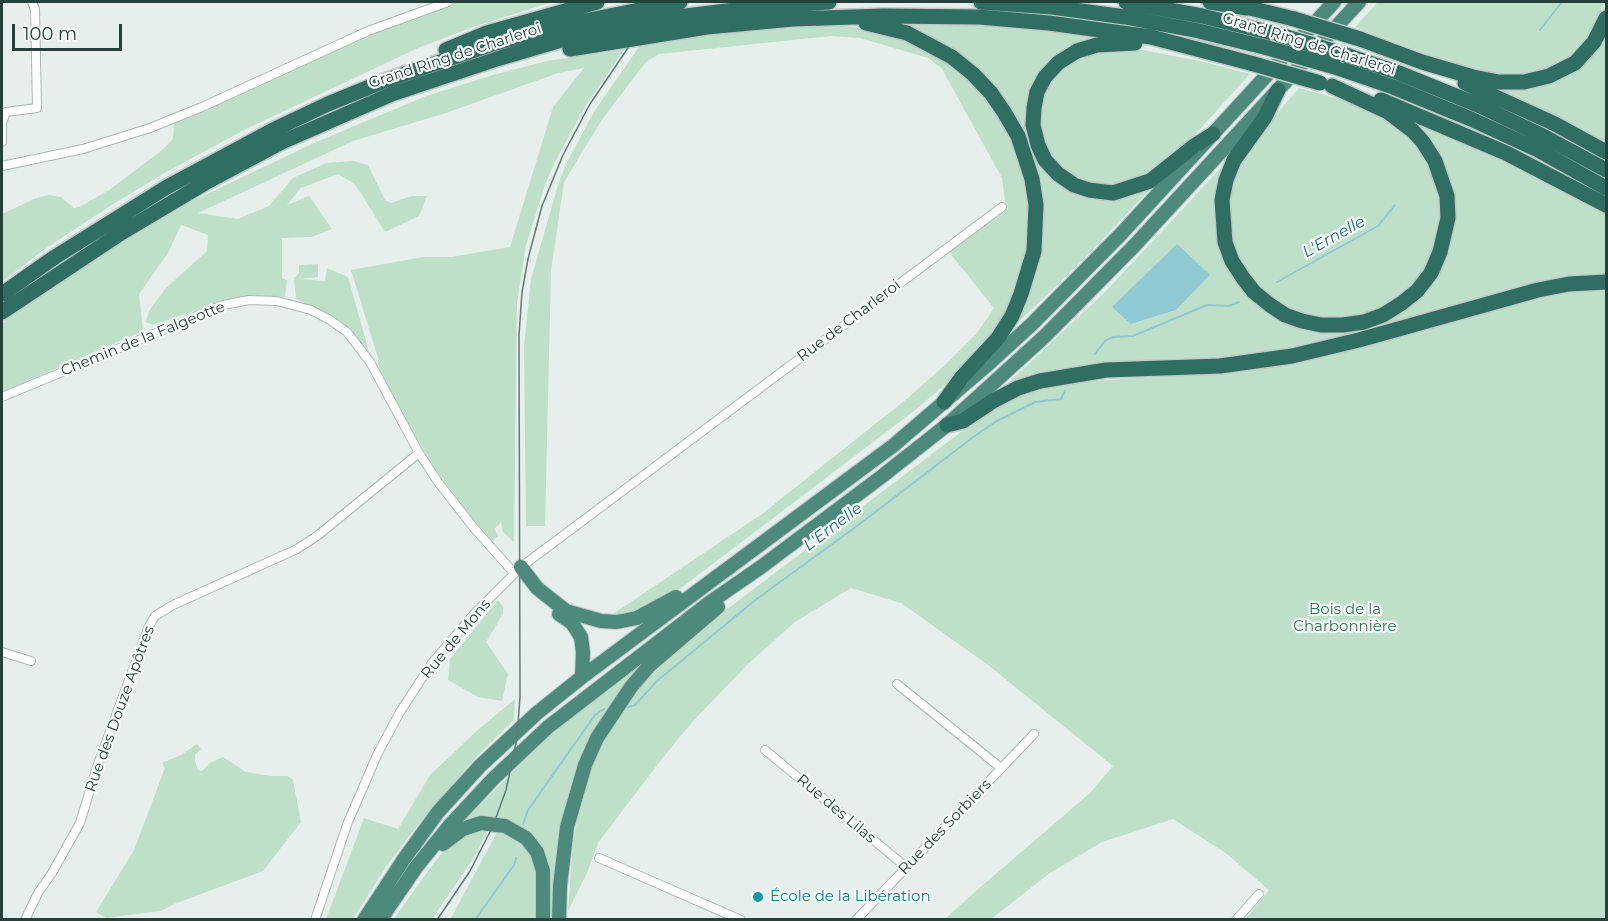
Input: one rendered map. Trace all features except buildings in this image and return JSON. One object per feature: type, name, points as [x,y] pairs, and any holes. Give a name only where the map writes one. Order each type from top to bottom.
[{"type":"highway","points":[[384,81],[419,61],[487,33],[597,2]]},
{"type":"highway","name":"Grand Ring de Charleroi","points":[[2,294],[112,221],[220,157],[300,117],[384,81],[496,43],[554,27],[680,2]]},
{"type":"highway","name":"Grand Ring de Charleroi","points":[[2,312],[130,227],[228,170],[334,118],[442,76],[558,41],[616,28],[759,7],[829,2]]},
{"type":"highway","name":"Grand Ring de Charleroi","points":[[981,2],[1052,7],[1125,16],[1199,31],[1335,67],[1393,87],[1471,119],[1538,150],[1606,188]]},
{"type":"highway","name":"Grand Ring de Charleroi","points":[[1126,2],[1202,16],[1280,35],[1400,73],[1478,105],[1606,170]]},
{"type":"highway","points":[[1210,2],[1235,7],[1243,5],[1360,39],[1422,62],[1488,80],[1517,82],[1537,80],[1560,72],[1583,56],[1599,34],[1606,18]]},
{"type":"highway","points":[[364,920],[404,859],[445,804],[480,766],[537,713],[582,677],[842,485],[944,402],[1047,309],[1121,234],[1334,2]]},
{"type":"highway","points":[[380,920],[417,866],[451,824],[493,779],[548,726],[947,425],[1006,373],[1090,292],[1359,2]]},
{"type":"highway","points":[[442,76],[464,77],[557,51],[651,35],[718,26],[840,18],[979,17],[1048,23],[1151,37],[1326,85],[1388,112],[1424,142],[1435,161],[1447,196],[1448,218],[1440,252],[1431,273],[1417,291],[1383,315],[1364,322],[1342,325],[1321,325],[1302,321],[1286,315],[1254,292],[1232,261],[1225,242],[1222,200],[1226,180],[1234,160],[1265,117],[1278,90]]},
{"type":"highway","points":[[840,18],[884,26],[907,33],[952,57],[991,93],[1018,136],[1026,158],[1035,205],[1035,228],[1034,251],[1022,294],[998,338],[962,377],[944,402]]},
{"type":"highway","points":[[1180,46],[1123,42],[1097,45],[1077,51],[1058,63],[1045,77],[1037,92],[1033,125],[1038,145],[1045,160],[1058,174],[1074,185],[1089,190],[1113,193],[1150,181],[1213,134]]},
{"type":"highway","points":[[1422,62],[1555,124],[1606,152]]},
{"type":"highway","points":[[1326,85],[1348,88],[1460,132],[1557,178],[1606,205]]},
{"type":"highway","points":[[947,425],[963,421],[1018,388],[1040,381],[1106,370],[1220,366],[1292,357],[1538,290],[1569,284],[1606,282]]},
{"type":"highway","points":[[559,920],[560,886],[567,827],[582,775],[597,738],[631,687],[650,666],[747,584],[761,567]]},
{"type":"highway","points":[[517,570],[566,611],[601,621],[638,618],[679,596],[698,591]]},
{"type":"highway","points":[[517,570],[546,605],[572,623],[581,637],[582,677]]},
{"type":"highway","points":[[417,866],[463,829],[481,823],[505,826],[526,838],[537,852],[543,871],[543,920]]},
{"type":"street","points":[[2,142],[2,123],[6,112],[37,108],[35,9],[32,2]]},
{"type":"street","points":[[2,166],[83,149],[150,128],[202,107],[324,50],[448,2]]},
{"type":"street","name":"Rue de Charleroi","points":[[696,436],[1002,207]]},
{"type":"street","name":"Chemin de la Falgeotte","points":[[2,397],[223,305],[249,300],[277,301],[311,310],[346,332],[370,362],[419,453],[474,528],[517,570]]},
{"type":"street","name":"Rue de Mons","points":[[315,920],[348,822],[378,753],[400,712],[432,663],[474,614],[517,570],[696,436]]},
{"type":"street","name":"Rue des Douze Apôtres","points":[[25,920],[38,893],[80,823],[97,767],[149,626],[155,616],[173,605],[297,549],[317,536],[419,453]]},
{"type":"street","points":[[2,652],[31,661]]},
{"type":"street","points":[[897,684],[1001,768]]},
{"type":"street","name":"Rue des Sorbiers","points":[[856,920],[1034,734]]},
{"type":"street","name":"Rue des Lilas","points":[[765,750],[906,867]]},
{"type":"street","points":[[598,858],[741,920]]},
{"type":"street","points":[[1236,920],[1259,894]]},
{"type":"green space","points":[[457,2],[552,2],[473,27],[418,48],[246,129],[166,172],[110,206],[42,251],[2,282],[2,214],[48,195],[61,197],[74,208],[79,207],[109,190],[162,150],[173,139],[174,123],[323,54],[387,27]]},
{"type":"green space","points":[[1378,2],[1604,2],[1591,36],[1573,56],[1558,66],[1530,75],[1504,76],[1475,72],[1355,27]]},
{"type":"green space","points":[[887,22],[987,24],[1112,38],[1049,65],[1032,140],[1084,194],[1156,183],[1076,267],[1004,336],[1039,201],[993,90]]},
{"type":"green space","points":[[832,25],[862,28],[907,40],[934,53],[975,84],[1006,127],[1016,149],[1029,200],[1025,264],[1014,296],[1001,323],[979,352],[914,411],[656,605],[626,616],[607,618],[762,514],[909,397],[977,333],[994,308],[949,252],[1006,210],[1002,178],[942,69],[928,58],[860,38],[831,36],[659,54],[646,62],[603,118],[564,182],[551,271],[545,526],[526,526],[524,347],[531,279],[558,185],[566,164],[595,110],[639,47],[666,40]]},
{"type":"green space","points":[[1606,28],[1606,144],[1485,84],[1540,84]]},
{"type":"green space","points":[[1122,48],[1200,61],[1250,74],[1181,150],[1146,176],[1115,186],[1082,182],[1065,172],[1046,150],[1039,119],[1041,101],[1049,83],[1062,67],[1079,57],[1101,50]]},
{"type":"green space","points":[[624,50],[586,105],[556,160],[546,182],[526,245],[517,303],[514,542],[503,532],[501,522],[495,529],[498,536],[490,542],[438,473],[405,420],[379,368],[351,270],[423,257],[451,257],[510,247],[553,107],[584,68],[558,73],[446,113],[353,141],[198,213],[238,219],[269,206],[293,178],[326,163],[353,161],[368,165],[385,200],[391,203],[411,196],[427,196],[419,216],[385,232],[355,184],[338,174],[301,188],[287,205],[309,196],[332,229],[312,237],[282,238],[282,278],[287,280],[285,297],[252,295],[218,303],[153,325],[146,322],[149,311],[165,289],[207,251],[208,235],[181,225],[168,253],[139,294],[143,331],[2,392],[2,323],[96,259],[184,205],[314,143],[426,96],[547,61]]},
{"type":"green space","points":[[1299,88],[1335,98],[1383,117],[1416,143],[1434,173],[1440,193],[1441,224],[1430,260],[1420,277],[1406,292],[1375,312],[1355,317],[1330,319],[1311,316],[1280,305],[1252,279],[1241,264],[1233,243],[1229,223],[1229,202],[1233,181],[1241,163],[1260,133]]},
{"type":"green space","points":[[1402,115],[1509,162],[1606,214],[1606,279],[1332,344],[1001,390],[1107,290],[1232,156],[1218,223],[1263,305],[1339,330],[1429,283],[1450,195]],"holes":[[[1210,275],[1176,310],[1131,324]]]},
{"type":"green space","points":[[318,264],[318,277],[300,279],[325,281],[327,268],[348,277],[369,352],[335,318],[296,299],[294,278],[299,273],[299,265]]},
{"type":"green space","name":"Bois de la Charbonnière","points":[[1606,290],[1606,919],[1245,919],[1269,890],[1227,854],[1173,819],[1102,842],[1050,873],[991,919],[945,919],[1090,793],[1113,766],[988,665],[901,603],[851,588],[795,622],[749,663],[693,721],[598,843],[587,873],[568,911],[573,841],[592,765],[608,733],[643,683],[705,626],[982,416],[1013,398],[1042,388],[1078,382],[1252,370],[1329,356],[1498,307],[1556,294]]},
{"type":"green space","points":[[498,600],[503,607],[503,614],[486,642],[508,674],[502,701],[478,697],[448,680],[450,659]]},
{"type":"green space","points":[[658,651],[585,756],[556,919],[546,919],[547,895],[525,833],[460,825],[543,742]]},
{"type":"green space","points":[[515,699],[514,720],[478,755],[424,817],[388,864],[353,919],[326,919],[364,818],[398,829],[430,775]]},
{"type":"green space","points":[[197,744],[201,749],[195,755],[198,770],[202,771],[210,763],[223,757],[246,772],[288,776],[293,780],[301,822],[263,871],[161,911],[106,918],[96,912],[134,850],[165,768],[162,763],[181,755]]},
{"type":"green space","points":[[488,830],[473,859],[432,919],[393,920],[439,856],[452,843],[467,834]]},
{"type":"green space","points":[[497,832],[524,845],[538,869],[537,919],[450,920]]},
{"type":"water","points":[[1177,244],[1210,275],[1176,310],[1131,324],[1112,307]]},
{"type":"waterway","name":"L'Ernelle","points":[[1540,30],[1562,2]]},
{"type":"waterway","name":"L'Ernelle","points":[[1277,282],[1378,226],[1395,205]]},
{"type":"waterway","name":"L'Ernelle","points":[[1095,354],[1105,341],[1113,337],[1133,336],[1207,305],[1229,306],[1239,302]]},
{"type":"waterway","name":"L'Ernelle","points":[[628,707],[635,705],[657,681],[754,601],[972,438],[995,422],[1035,402],[1061,399],[1065,391]]},
{"type":"waterway","name":"L'Ernelle","points":[[523,824],[528,810],[595,715],[604,709]]},
{"type":"waterway","name":"L'Ernelle","points":[[475,920],[514,865],[516,858]]},
{"type":"tram line","points":[[437,920],[470,871],[493,826],[506,790],[517,738],[520,697],[519,335],[522,292],[528,259],[542,206],[563,155],[590,104],[628,48]]},
{"type":"place","name":"École de la Libération","points":[[758,897]]}]
